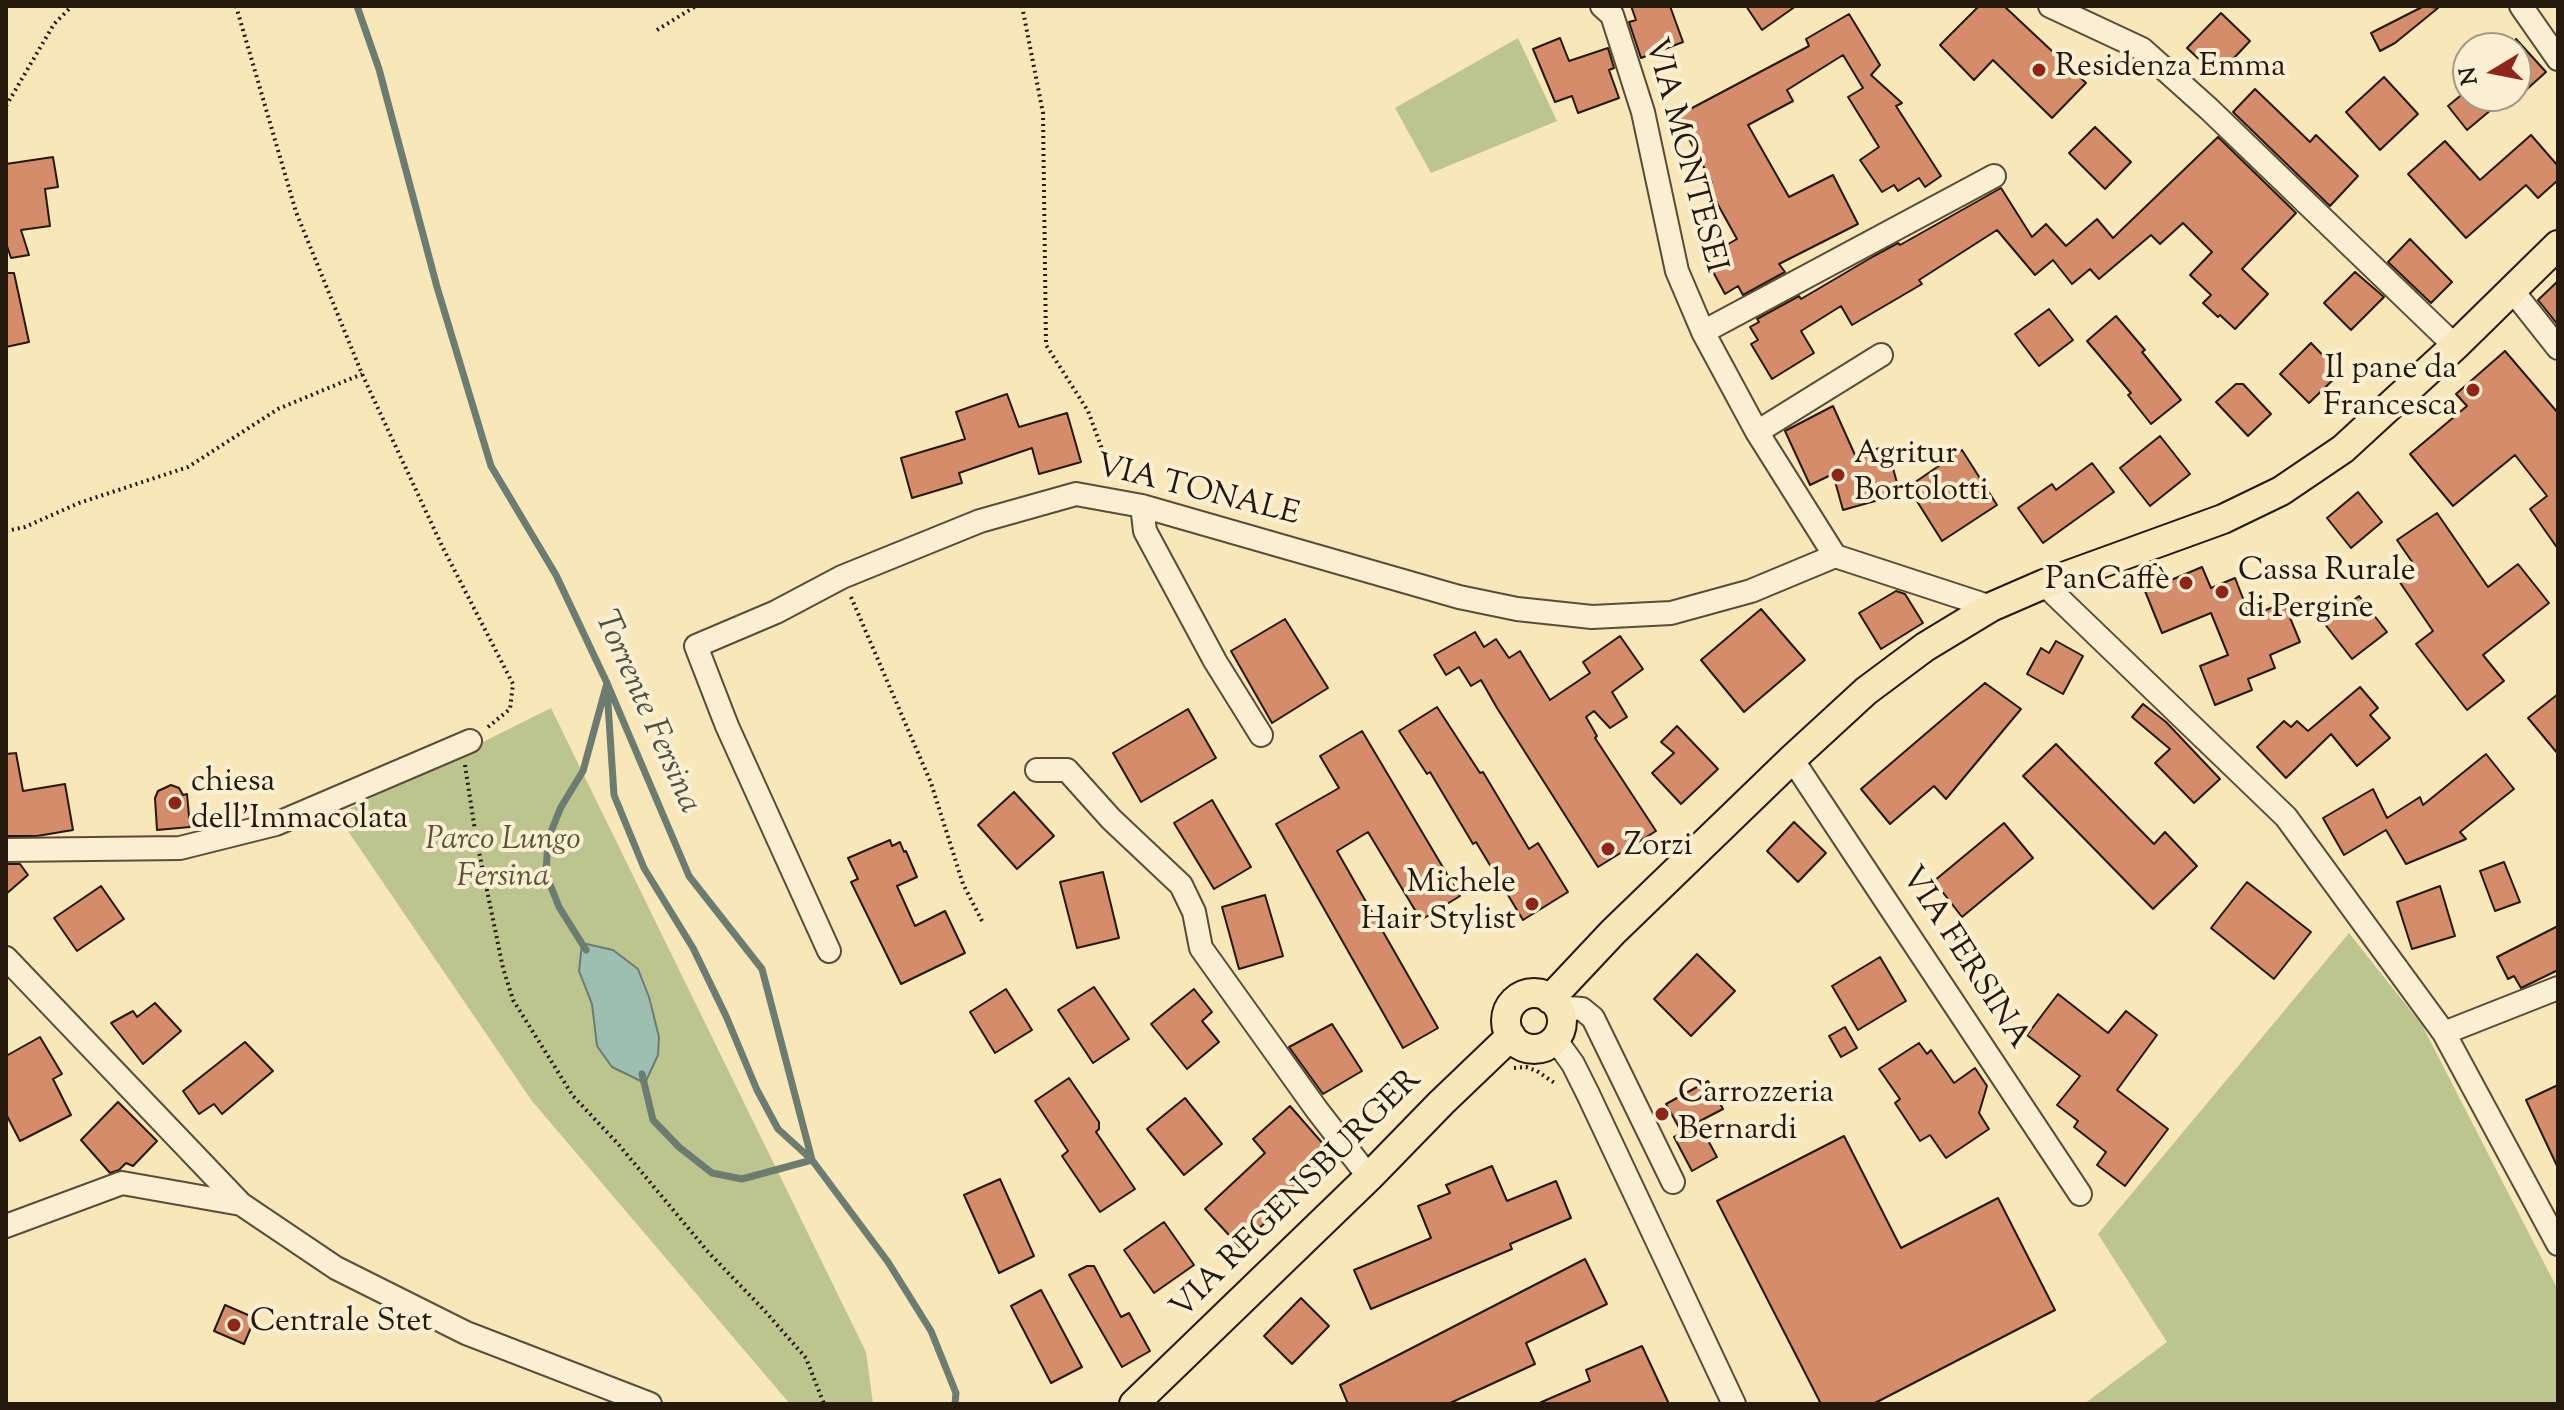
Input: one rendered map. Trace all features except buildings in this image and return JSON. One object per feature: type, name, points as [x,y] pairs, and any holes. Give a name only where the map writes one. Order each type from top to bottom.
[{"type":"main road","points":[[1555,1005],[1613,932],[1866,691],[1925,647],[1991,607],[2044,584],[2223,519],[2281,491],[2343,449],[2558,245]]},
{"type":"main road","points":[[1527,994],[1543,995],[1555,1005],[1561,1026],[1555,1039],[1544,1047],[1535,1049],[1517,1043],[1511,1036],[1506,1019],[1512,1003],[1527,994]]},
{"type":"main road","name":"VIA REGENSBURGER","points":[[1134,1404],[1511,1036]]},
{"type":"street","name":"VIA MONTESEI","points":[[1602,6],[1612,15],[1643,112],[1677,271],[1703,332],[1757,432],[1835,556]]},
{"type":"street","points":[[2050,6],[2142,49],[2209,109],[2455,346]]},
{"type":"street","points":[[2521,6],[2558,59]]},
{"type":"street","points":[[1703,332],[1994,176]]},
{"type":"street","points":[[2512,290],[2558,348]]},
{"type":"street","points":[[1757,432],[1881,355]]},
{"type":"street","name":"VIA TONALE","points":[[829,951],[727,726],[696,646],[776,612],[842,577],[980,521],[1076,494],[1142,506],[1459,597],[1517,609],[1592,617],[1671,613],[1751,591],[1835,556]]},
{"type":"street","points":[[1142,506],[1145,531],[1215,661],[1261,735]]},
{"type":"street","points":[[1835,556],[1991,607]]},
{"type":"street","points":[[2044,584],[2286,817],[2444,1033],[2557,1241]]},
{"type":"street","points":[[6,850],[180,848],[276,824],[470,741]]},
{"type":"street","name":"VIA FERSINA","points":[[1792,759],[2080,1194]]},
{"type":"street","points":[[1037,770],[1067,770],[1111,819],[1181,885],[1194,912],[1201,948],[1369,1177]]},
{"type":"street","points":[[6,958],[241,1204],[336,1268],[466,1333],[650,1404]]},
{"type":"street","points":[[2444,1033],[2558,988]]},
{"type":"street","points":[[1555,1005],[1582,1009],[1593,1018],[1673,1182]]},
{"type":"street","points":[[1555,1039],[1573,1064],[1588,1094],[1734,1404]]},
{"type":"street","points":[[6,1226],[122,1183],[241,1204]]},
{"type":"path","points":[[6,106],[54,24],[72,6]]},
{"type":"path","points":[[236,6],[296,212],[362,374],[442,546],[513,684],[510,709],[470,741],[464,757],[476,837],[503,968],[513,1000],[573,1096],[619,1145],[709,1253],[806,1358],[824,1404]]},
{"type":"path","points":[[657,30],[696,6]]},
{"type":"path","points":[[1022,6],[1043,113],[1046,345],[1088,411],[1106,460],[1104,499]]},
{"type":"path","points":[[6,531],[25,527],[79,503],[188,467],[278,409],[362,374]]},
{"type":"path","points":[[842,577],[931,783],[963,884],[982,921]]},
{"type":"green space","points":[[1518,38],[1557,121],[1431,173],[1395,108]]},
{"type":"green space","name":"Parco Lungo Fersina","points":[[551,708],[866,1352],[873,1404],[790,1404],[532,1101],[337,815]]},
{"type":"green space","points":[[2349,933],[2422,1025],[2558,1290],[2558,1404],[2084,1404],[2167,1342],[2098,1234]]},
{"type":"shaded area","points":[[582,943],[613,950],[638,969],[659,1037],[658,1055],[645,1083],[612,1067],[597,1046],[592,1004],[579,971]]},
{"type":"waterway","name":"Torrente Fersina","points":[[357,6],[379,69],[437,287],[491,466],[556,575],[607,683],[689,876],[762,969],[812,1160],[888,1262],[931,1331],[956,1393],[955,1404]]},
{"type":"waterway","points":[[586,950],[559,907],[546,874],[548,839],[561,807],[583,771],[607,683]]},
{"type":"waterway","points":[[607,689],[614,795],[644,868],[693,948],[757,1090],[778,1129],[811,1159]]},
{"type":"waterway","points":[[642,1074],[653,1120],[679,1147],[712,1173],[742,1179],[812,1160]]},
{"type":"place","name":"Residenza Emma","points":[[2039,70]]},
{"type":"place","name":"Il pane da Francesca","points":[[2473,390]]},
{"type":"place","name":"Agritur Bortolotti","points":[[1838,475]]},
{"type":"place","name":"PanCaffè","points":[[2186,583]]},
{"type":"place","name":"Cassa Rurale di Pergine","points":[[2222,592]]},
{"type":"place","name":"chiesa dell'Immacolata","points":[[175,803]]},
{"type":"place","name":"Zorzi","points":[[1608,849]]},
{"type":"place","name":"Michele Hair Stylist","points":[[1532,904]]},
{"type":"place","name":"Carrozzeria Bernardi","points":[[1662,1114]]},
{"type":"place","name":"Centrale Stet","points":[[234,1325]]}]
